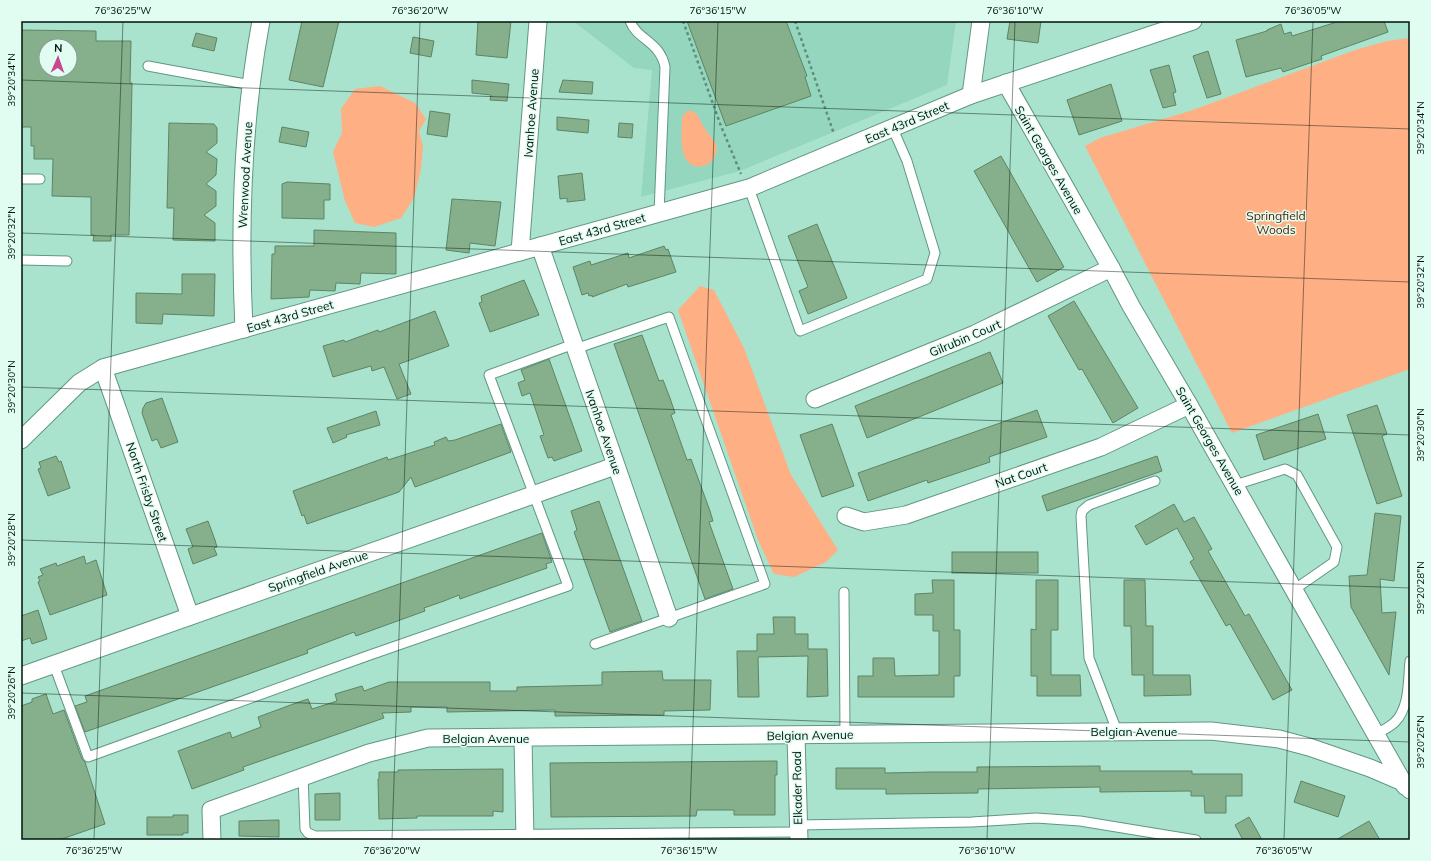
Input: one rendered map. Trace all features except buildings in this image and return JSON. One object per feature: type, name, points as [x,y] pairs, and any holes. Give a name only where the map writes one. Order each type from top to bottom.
[{"type":"street","name":"Wrenwood Avenue","points":[[244,329],[241,260],[246,136],[251,85],[261,21]]},
{"type":"street","name":"Ivanhoe Avenue","points":[[520,252],[538,21]]},
{"type":"street","points":[[971,96],[981,21]]},
{"type":"street","name":"East 43rd Street","points":[[21,440],[79,383],[103,368],[659,213],[893,129],[1006,83],[1189,22]]},
{"type":"street","name":"Saint Georges Avenue","points":[[1006,83],[1131,306],[1295,589],[1407,787],[1410,800]]},
{"type":"street","name":"Ivanhoe Avenue","points":[[540,246],[615,466],[669,618]]},
{"type":"street","name":"Gilrubin Court","points":[[814,399],[982,331],[1111,268]]},
{"type":"street","name":"North Frisby Street","points":[[103,368],[190,616]]},
{"type":"street","name":"Nat Court","points":[[846,516],[864,522],[906,515],[1101,447],[1189,405]]},
{"type":"street","name":"Springfield Avenue","points":[[21,676],[615,466]]},
{"type":"street","name":"Belgian Avenue","points":[[212,840],[211,810],[303,775],[389,746],[428,738],[796,736],[1211,731],[1279,739],[1337,756],[1407,787]]},
{"type":"street","name":"Elkader Road","points":[[796,736],[798,832]]},
{"type":"street","points":[[523,738],[525,837]]},
{"type":"lane","points":[[630,21],[639,33],[658,49],[663,57],[666,67],[659,213]]},
{"type":"lane","points":[[148,66],[251,85]]},
{"type":"lane","points":[[746,183],[800,331],[927,279],[935,253],[908,161],[893,129]]},
{"type":"lane","points":[[21,179],[40,179]]},
{"type":"lane","points":[[21,260],[67,261]]},
{"type":"lane","points":[[54,664],[88,757],[367,656],[568,586],[489,375],[669,317],[765,584],[595,644]]},
{"type":"lane","points":[[1235,485],[1285,469],[1297,475],[1336,547],[1334,562],[1295,589]]},
{"type":"lane","points":[[1116,731],[1089,658],[1081,516],[1082,511],[1089,505],[1155,481]]},
{"type":"lane","points":[[844,592],[845,735]]},
{"type":"lane","points":[[1377,734],[1395,722],[1401,714],[1406,700],[1410,660]]},
{"type":"lane","points":[[303,775],[305,830],[315,836],[525,837],[798,832],[1036,818],[1080,821],[1196,840]]},
{"type":"path","points":[[683,21],[722,126],[746,183]]},
{"type":"path","points":[[795,21],[835,136]]},
{"type":"shaded area","points":[[573,21],[956,21],[947,85],[740,171],[641,197],[652,70],[634,68]]},
{"type":"green space","name":"Springfield Woods","points":[[1410,38],[1410,369],[1232,433],[1085,146],[1100,138],[1190,111],[1355,50],[1387,41]]},
{"type":"green space","points":[[380,86],[415,103],[426,119],[419,131],[423,146],[421,169],[414,198],[401,218],[374,227],[355,223],[345,201],[333,152],[342,133],[341,109],[355,89]]},
{"type":"green space","points":[[688,110],[697,114],[703,126],[716,144],[714,158],[705,166],[693,166],[688,162],[684,155],[682,142],[682,117]]},
{"type":"green space","points":[[700,286],[714,290],[744,348],[791,475],[838,550],[826,562],[794,577],[774,574],[758,540],[678,310]]}]
